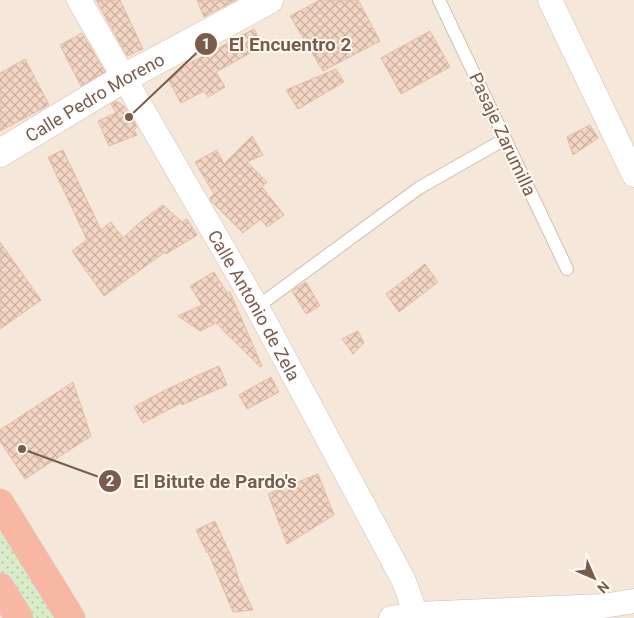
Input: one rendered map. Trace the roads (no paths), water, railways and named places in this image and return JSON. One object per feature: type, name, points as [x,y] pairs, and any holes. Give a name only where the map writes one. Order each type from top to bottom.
[{"type":"highway","points":[[0,503],[71,618]]},
{"type":"highway","points":[[0,587],[19,618]]},
{"type":"main road","name":"Calle Pedro Moreno","points":[[0,153],[124,78],[270,0]]},
{"type":"street","name":"Calle Antonio de Zela","points":[[79,0],[257,307],[404,581],[417,616]]},
{"type":"street","points":[[550,0],[634,175]]},
{"type":"street","points":[[390,618],[603,606],[634,602]]},
{"type":"lane","name":"Pasaje Zarumilla","points":[[439,0],[567,269]]},
{"type":"lane","points":[[257,307],[419,188],[505,139]]},
{"type":"place","name":"El Encuentro 2","points":[[129,117]]},
{"type":"place","name":"El Bitute de Pardo's","points":[[22,449]]}]
